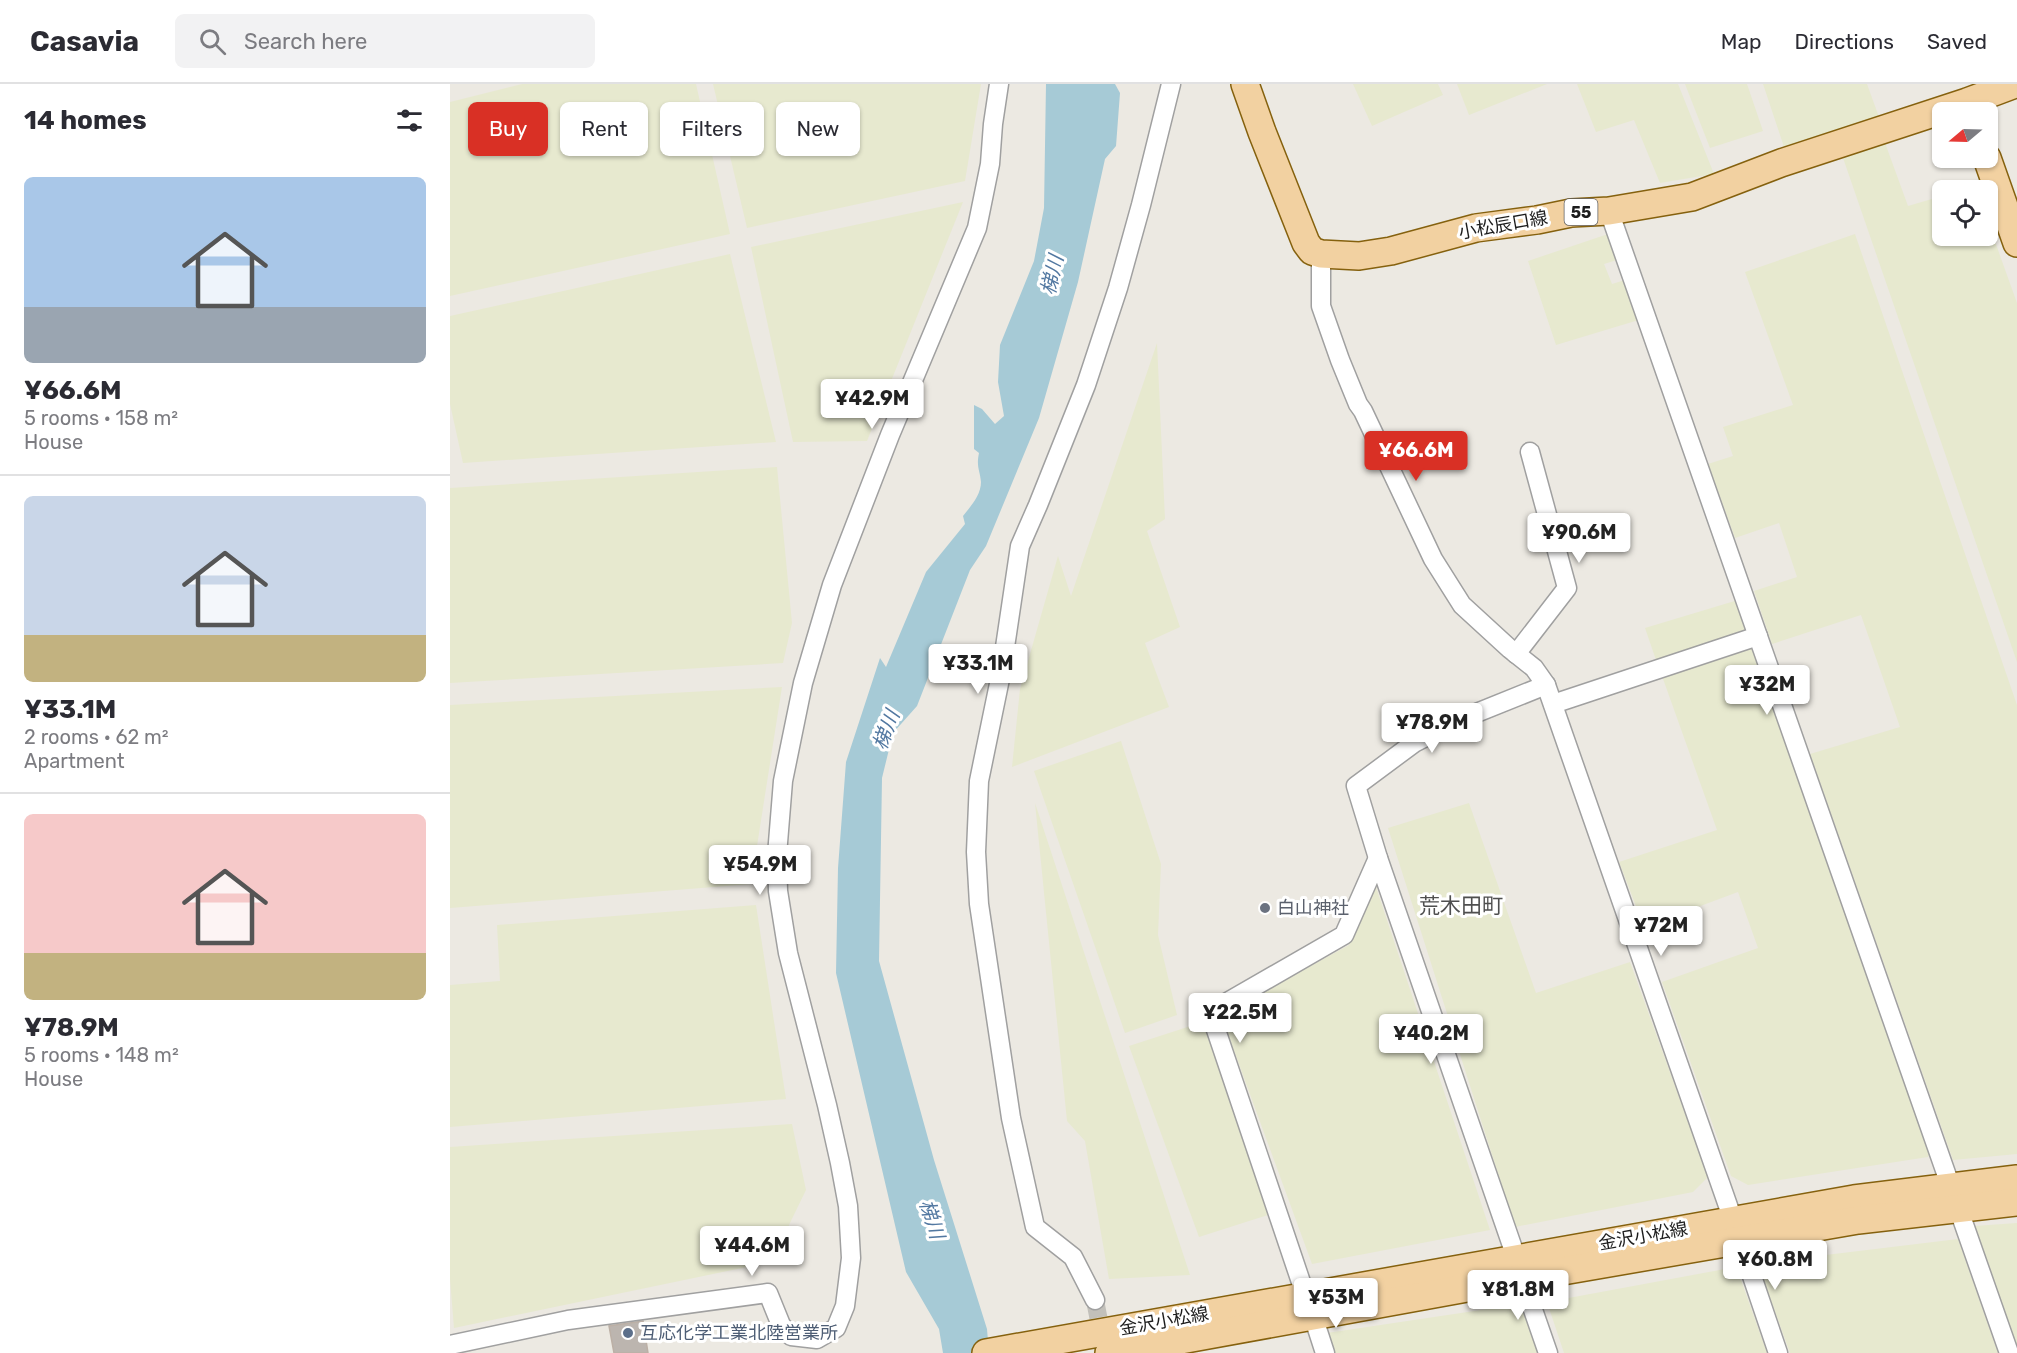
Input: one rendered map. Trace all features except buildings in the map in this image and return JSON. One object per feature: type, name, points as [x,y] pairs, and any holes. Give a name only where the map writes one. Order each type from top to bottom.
[{"type":"main road","points":[[1245,84],[1306,243],[1312,251],[1321,254]]},
{"type":"main road","name":"小松辰口線","points":[[1321,254],[1359,256],[1377,254],[1476,228],[1570,213],[1610,211],[1692,196],[1781,163],[2014,84]]},
{"type":"main road","points":[[1991,168],[2017,243]]},
{"type":"main road","name":"金沢小松線","points":[[986,1353],[1067,1337],[1123,1343],[1310,1306],[1736,1230],[1858,1220],[1955,1197],[2017,1179]]},
{"type":"main road","name":"金沢小松線","points":[[1955,1197],[2017,1202]]},
{"type":"street","points":[[450,1345],[568,1320],[768,1293],[781,1324],[791,1336],[817,1339],[836,1328],[845,1306],[851,1258],[848,1206],[827,1105],[788,953],[778,891],[777,855],[783,781],[803,683],[832,585],[890,435],[977,228],[990,164],[999,84]]},
{"type":"street","points":[[1095,1300],[1073,1257],[1035,1227],[1011,1118],[979,904],[976,852],[979,781],[1000,674],[1020,546],[1086,386],[1141,205],[1171,84]]},
{"type":"street","points":[[1610,211],[2009,1353]]},
{"type":"street","points":[[1321,254],[1321,306],[1340,360],[1358,404],[1433,559],[1462,605],[1534,668],[1546,685],[1778,1353]]},
{"type":"street","points":[[1516,654],[1567,588],[1530,452]]},
{"type":"street","points":[[1553,704],[1758,636]]},
{"type":"street","points":[[1546,685],[1459,720],[1414,743],[1356,786],[1378,858],[1548,1353]]},
{"type":"street","points":[[1325,1353],[1210,1012],[1344,935],[1378,858]]},
{"type":"green space","points":[[522,84],[696,84],[700,102],[660,102],[660,156],[712,156],[730,234],[450,296],[450,102]]},
{"type":"green space","points":[[713,84],[981,84],[965,181],[747,228],[730,156],[764,156],[764,102],[717,102]]},
{"type":"green space","points":[[1353,84],[1438,84],[1443,95],[1372,126]]},
{"type":"green space","points":[[1457,84],[1547,84],[1469,115]]},
{"type":"green space","points":[[1577,84],[1678,84],[1714,174],[1660,183],[1634,120],[1596,132]]},
{"type":"green space","points":[[1685,84],[1747,84],[1763,131],[1710,148]]},
{"type":"green space","points":[[1763,84],[1867,84],[1879,117],[1785,150]]},
{"type":"green space","points":[[1884,140],[1908,206],[1932,199],[1932,246],[1997,246],[2017,303],[2017,662],[1842,155]]},
{"type":"green space","points":[[963,202],[867,441],[793,442],[751,247]]},
{"type":"green space","points":[[1611,233],[1620,259],[1604,264],[1612,284],[1628,279],[1642,319],[1556,345],[1528,261]]},
{"type":"green space","points":[[1855,234],[2017,705],[2017,1154],[1953,1160],[1810,754],[1900,727],[1861,615],[1772,644],[1754,591],[1797,577],[1779,523],[1735,538],[1708,464],[1733,456],[1723,427],[1793,405],[1745,272]]},
{"type":"green space","points":[[730,254],[776,442],[463,463],[450,404],[450,316]]},
{"type":"green space","points":[[1157,343],[1165,519],[1147,531],[1180,627],[1145,643],[1169,707],[1012,767],[1020,689],[1058,556],[1071,596]]},
{"type":"green space","points":[[777,467],[792,623],[783,663],[450,683],[450,488]]},
{"type":"green space","points":[[1738,600],[1748,623],[1743,633],[1656,660],[1645,628]]},
{"type":"green space","points":[[1756,646],[1931,1149],[1928,1157],[1748,1185],[1731,1176],[1662,982],[1758,948],[1738,892],[1644,927],[1619,862],[1717,830],[1662,676]]},
{"type":"green space","points":[[782,687],[751,884],[450,908],[450,705]]},
{"type":"green space","points":[[1121,741],[1161,864],[1158,935],[1177,1015],[1125,1033],[1034,771]]},
{"type":"green space","points":[[1035,803],[1190,1275],[1109,1279],[1085,1141],[1067,1121]]},
{"type":"green space","points":[[1469,803],[1536,993],[1630,962],[1708,1177],[1693,1192],[1515,1227],[1388,828]]},
{"type":"green space","points":[[1375,884],[1490,1230],[1312,1264],[1221,1015],[1349,945]]},
{"type":"green space","points":[[756,905],[786,1099],[450,1127],[450,985],[500,981],[497,925]]},
{"type":"green space","points":[[1203,1022],[1271,1214],[1199,1237],[1129,1046]]},
{"type":"green space","points":[[792,1124],[806,1190],[789,1225],[785,1259],[454,1328],[450,1279],[450,1147]]},
{"type":"green space","points":[[2017,1223],[2017,1351],[1974,1226]]},
{"type":"green space","points":[[1958,1239],[1998,1353],[1790,1353],[1763,1279],[1775,1261]]},
{"type":"green space","points":[[1725,1269],[1741,1280],[1767,1353],[1564,1353],[1547,1302]]},
{"type":"green space","points":[[1521,1304],[1538,1353],[1334,1353],[1327,1333]]},
{"type":"water","name":"梯川","points":[[1046,84],[1115,84],[1120,93],[1116,146],[1105,159],[1078,282],[1039,418],[986,546],[970,570],[917,706],[893,733],[882,778],[879,961],[934,1160],[987,1329],[989,1353],[943,1353],[939,1329],[906,1272],[836,973],[838,868],[846,762],[880,658],[886,667],[926,572],[965,524],[963,516],[979,491],[981,482],[978,465],[979,453],[974,449],[974,405],[982,409],[995,424],[1004,416],[998,382],[1000,345],[1034,261],[1044,208]]},
{"type":"tunnel","points":[[1095,1300],[1103,1342]]},
{"type":"place","name":"白山神社","points":[[1265,908]]},
{"type":"place","name":"互応化学工業北陸営業所","points":[[628,1333]]},
{"type":"district","name":"荒木田町","points":[[1461,905]]}]
